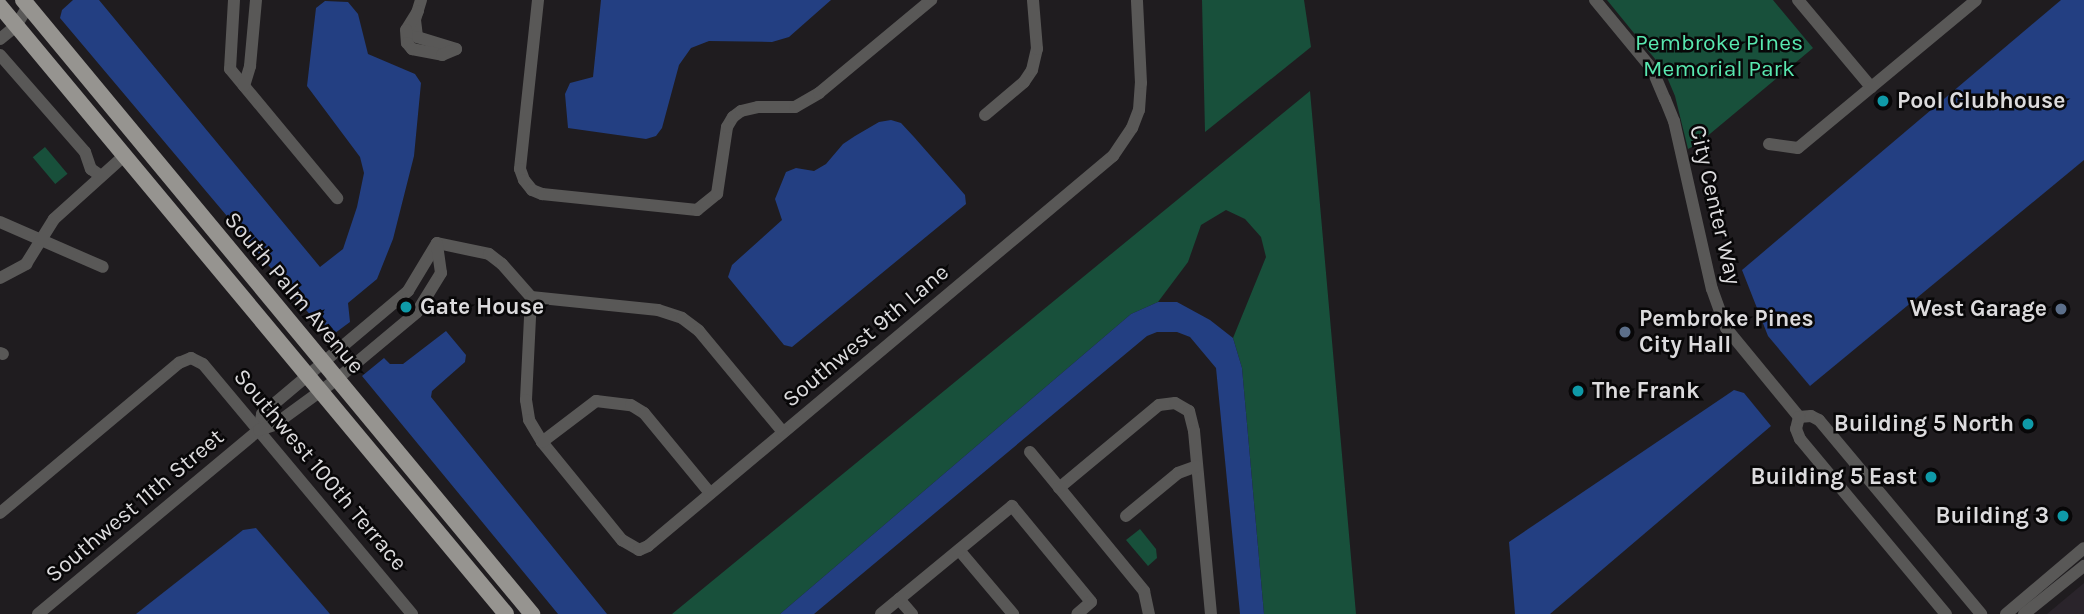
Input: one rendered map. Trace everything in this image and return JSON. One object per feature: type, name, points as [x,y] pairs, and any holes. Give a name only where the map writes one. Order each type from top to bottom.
[{"type":"main road","name":"South Palm Avenue","points":[[25,3],[532,614]]},
{"type":"main road","name":"South Palm Avenue","points":[[6,17],[125,155],[506,614]]},
{"type":"street","points":[[234,0],[230,69],[337,198]]},
{"type":"street","points":[[244,86],[250,66],[257,0]]},
{"type":"street","points":[[538,0],[520,169],[532,190],[542,194],[697,209],[717,194],[727,127],[733,117],[741,111],[758,107],[795,107],[819,93],[931,0]]},
{"type":"street","points":[[985,115],[1024,82],[1032,70],[1037,50],[1033,0]]},
{"type":"street","name":"Southwest 9th Lane","points":[[542,442],[629,546],[639,550],[648,546],[1097,171],[1124,142],[1139,110],[1141,83],[1137,0]]},
{"type":"street","name":"City Center Way","points":[[1595,0],[1652,69],[1674,121],[1712,289],[1726,328],[1799,417]]},
{"type":"street","points":[[1798,0],[1871,87]]},
{"type":"street","points":[[1769,144],[1798,148],[1976,0]]},
{"type":"street","points":[[0,39],[6,17],[25,3]]},
{"type":"street","points":[[419,6],[417,37],[456,49],[442,55],[412,49],[407,43],[406,30],[419,6]]},
{"type":"street","points":[[0,55],[85,152],[91,169],[101,176]]},
{"type":"street","points":[[0,278],[26,264],[54,219],[125,155]]},
{"type":"street","points":[[0,222],[103,267]]},
{"type":"street","points":[[437,243],[489,254],[502,264],[531,297],[658,310],[682,318],[699,331],[783,432]]},
{"type":"street","name":"Southwest 11th Street","points":[[259,430],[262,414],[408,291],[437,243]]},
{"type":"street","name":"Southwest 11th Street","points":[[38,614],[259,430],[274,425],[337,379],[423,304],[441,273],[437,243]]},
{"type":"street","points":[[408,291],[423,304]]},
{"type":"street","points":[[531,297],[526,400],[529,421],[542,442],[596,401],[617,401],[631,405],[643,413],[710,493]]},
{"type":"street","name":"Southwest 100th Terrace","points":[[0,513],[179,363],[191,358],[203,364],[412,614]]},
{"type":"street","points":[[1059,488],[1159,405],[1170,402],[1182,407],[1193,421],[1211,614]]},
{"type":"street","points":[[1946,614],[1800,439],[1796,429],[1799,417],[1811,416],[1819,420],[1981,614]]},
{"type":"street","points":[[1030,452],[1144,591],[1149,614]]},
{"type":"street","points":[[1126,516],[1178,473],[1197,466]]},
{"type":"street","points":[[881,614],[1012,506],[1091,602],[1077,614]]},
{"type":"street","points":[[2006,614],[2084,548]]},
{"type":"street","points":[[960,550],[1013,614]]},
{"type":"street","points":[[2024,614],[2084,566]]},
{"type":"street","points":[[900,599],[912,614]]},
{"type":"shaded area","points":[[2084,583],[2084,614],[2047,614]]},
{"type":"green space","points":[[1202,0],[1304,0],[1311,47],[1205,132]]},
{"type":"green space","name":"Pembroke Pines Memorial Park","points":[[1607,0],[1773,0],[1813,48],[1699,143],[1688,149],[1675,96],[1664,70]]},
{"type":"green space","points":[[1310,91],[1356,614],[1264,614],[1242,368],[1233,338],[1266,257],[1261,237],[1245,219],[1226,210],[1201,225],[1188,262],[1158,302],[1131,314],[780,614],[672,614]]},
{"type":"green space","points":[[45,147],[67,174],[55,184],[33,157]]},
{"type":"green space","points":[[1140,529],[1156,549],[1157,558],[1148,566],[1126,540]]},
{"type":"water","points":[[73,0],[99,0],[320,267],[343,249],[357,207],[364,173],[360,157],[307,86],[316,8],[325,1],[348,2],[358,14],[368,54],[415,74],[421,83],[414,156],[393,239],[377,279],[348,303],[350,322],[331,336],[323,330],[60,18],[62,10]]},
{"type":"water","points":[[601,0],[831,0],[789,37],[772,42],[709,41],[691,48],[679,65],[662,128],[656,136],[646,139],[568,128],[565,94],[570,83],[593,77]]},
{"type":"water","points":[[2061,0],[2084,0],[2084,160],[1810,386],[1768,336],[1742,270]]},
{"type":"water","points":[[891,120],[901,123],[914,137],[965,195],[966,204],[792,347],[784,345],[728,277],[732,265],[782,220],[775,199],[786,172],[796,168],[814,171],[826,164],[843,144],[855,136],[879,122]]},
{"type":"water","points":[[1158,302],[1177,302],[1210,320],[1233,338],[1242,368],[1264,614],[1240,614],[1216,368],[1190,337],[1177,332],[1157,332],[1147,336],[814,614],[780,614],[1131,314]]},
{"type":"water","points":[[446,331],[466,355],[465,362],[432,391],[431,397],[607,614],[558,614],[362,376],[384,358],[390,364],[403,364]]},
{"type":"water","points":[[1734,390],[1744,393],[1771,426],[1550,614],[1515,614],[1509,542]]},
{"type":"water","points":[[256,528],[330,614],[136,614],[243,530]]},
{"type":"place","name":"Pool Clubhouse","points":[[1883,101]]},
{"type":"place","name":"Gate House","points":[[406,307]]},
{"type":"place","name":"West Garage","points":[[2061,309]]},
{"type":"place","name":"Pembroke Pines City Hall","points":[[1625,332]]},
{"type":"place","name":"The Frank","points":[[1578,391]]},
{"type":"place","name":"Building 5 North","points":[[2028,424]]},
{"type":"place","name":"Building 5 East","points":[[1931,477]]},
{"type":"place","name":"Building 3","points":[[2063,516]]}]
